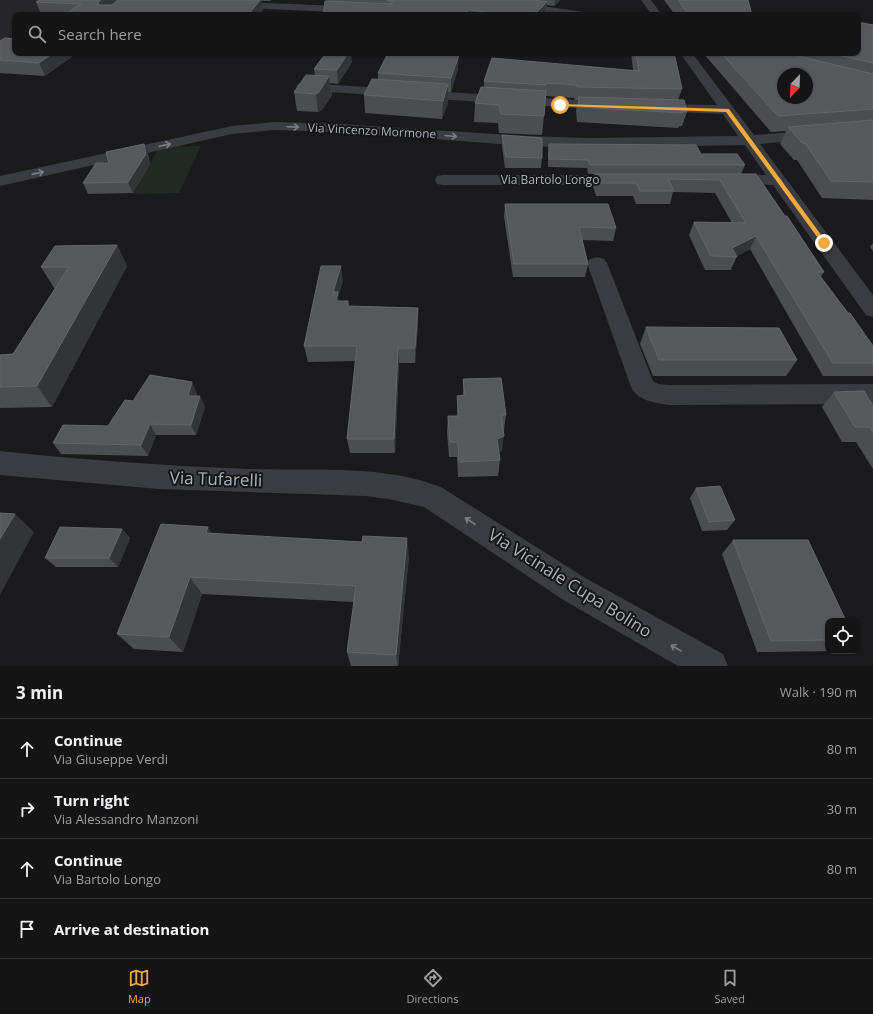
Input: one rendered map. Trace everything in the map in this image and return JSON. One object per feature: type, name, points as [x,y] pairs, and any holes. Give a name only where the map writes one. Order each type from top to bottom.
[{"type":"street","points":[[481,0],[563,12]]},
{"type":"street","points":[[646,0],[655,12]]},
{"type":"street","points":[[223,5],[363,12]]},
{"type":"street","points":[[688,56],[873,310]]},
{"type":"street","points":[[303,87],[560,105],[624,107]]},
{"type":"street","points":[[640,107],[728,110]]},
{"type":"street","name":"Via Vincenzo Mormone","points":[[0,181],[225,131],[253,127],[360,129],[532,141],[633,143],[749,140],[873,130]]},
{"type":"street","name":"Via Bartolo Longo","points":[[443,180],[642,180]]},
{"type":"street","points":[[714,180],[778,180]]},
{"type":"street","points":[[597,263],[643,387],[654,393],[669,395],[873,394]]},
{"type":"street","name":"Via Tufarelli","points":[[0,463],[90,473],[173,478],[373,485],[410,490],[431,496]]},
{"type":"street","name":"Via Vicinale Cupa Bolino","points":[[431,496],[576,590],[711,666]]},
{"type":"shaded area","points":[[0,0],[123,0],[106,12],[12,12],[12,41],[0,47]]},
{"type":"shaded area","points":[[201,146],[179,193],[133,194],[159,147]]},
{"type":"building","points":[[40,0],[101,0],[98,2],[99,5],[112,5],[118,0],[260,0],[250,12],[69,12],[81,4],[36,2]]},
{"type":"building","points":[[387,0],[534,0],[547,2],[537,12],[485,12],[471,10],[466,12],[323,12],[325,1],[391,4],[393,2]]},
{"type":"building","points":[[678,0],[748,0],[751,12],[687,12]]},
{"type":"building","points":[[861,23],[873,25],[873,63],[842,56],[861,56]]},
{"type":"building","points":[[5,38],[12,39],[12,56],[49,56],[39,63],[0,60],[0,41]]},
{"type":"building","points":[[324,56],[346,56],[337,70],[314,69]]},
{"type":"building","points":[[386,56],[459,56],[451,78],[378,73]]},
{"type":"building","points":[[636,56],[674,56],[682,89],[577,87],[577,85],[546,83],[546,85],[484,81],[492,58],[639,71]]},
{"type":"building","points":[[724,56],[798,56],[873,74],[873,109],[778,116]]},
{"type":"building","points":[[306,75],[329,76],[319,92],[316,94],[294,92]]},
{"type":"building","points":[[372,79],[448,84],[443,101],[364,95]]},
{"type":"building","points":[[481,87],[546,91],[544,116],[501,114],[499,105],[475,103]]},
{"type":"building","points":[[578,97],[684,100],[687,112],[580,107]]},
{"type":"building","points":[[873,120],[873,182],[831,181],[805,143],[802,143],[788,127]]},
{"type":"building","points":[[502,135],[542,138],[542,158],[506,157]]},
{"type":"building","points":[[144,144],[146,154],[128,182],[83,183],[96,163],[109,163],[106,152]]},
{"type":"building","points":[[549,144],[696,145],[701,154],[737,154],[745,165],[590,165],[588,160],[549,159]]},
{"type":"building","points":[[595,174],[756,174],[785,216],[787,216],[824,272],[817,272],[848,313],[850,313],[873,346],[873,363],[833,363],[756,236],[732,248],[737,257],[711,256],[694,222],[746,223],[720,180],[668,179],[674,191],[640,191],[636,183],[599,183]]},
{"type":"building","points":[[505,204],[608,204],[616,228],[579,227],[588,264],[514,264]]},
{"type":"building","points":[[117,245],[37,386],[0,387],[0,355],[13,354],[69,267],[41,267],[55,246]]},
{"type":"building","points":[[321,266],[341,266],[333,292],[338,292],[336,301],[348,301],[348,306],[418,308],[415,348],[398,348],[394,439],[347,439],[357,346],[304,346]]},
{"type":"building","points":[[646,327],[779,328],[797,360],[659,360]]},
{"type":"building","points":[[150,375],[192,382],[188,396],[200,396],[191,425],[150,424],[141,445],[53,443],[63,425],[108,426],[125,400],[133,401]]},
{"type":"building","points":[[501,378],[506,415],[501,415],[504,436],[497,439],[500,460],[459,462],[458,442],[450,442],[448,416],[459,416],[457,396],[465,395],[463,379]]},
{"type":"building","points":[[864,391],[873,406],[873,433],[870,427],[855,427],[834,392]]},
{"type":"building","points":[[720,486],[735,520],[709,522],[696,488]]},
{"type":"building","points":[[0,513],[15,514],[0,539]]},
{"type":"building","points":[[161,524],[208,527],[206,533],[362,542],[363,536],[407,538],[396,655],[347,652],[356,586],[190,577],[169,637],[117,634]]},
{"type":"building","points":[[60,527],[122,529],[109,558],[45,558]]},
{"type":"building","points":[[733,540],[808,540],[845,618],[825,618],[825,640],[771,641]]},
{"type":"route","points":[[560,105],[728,110],[824,243]]}]
